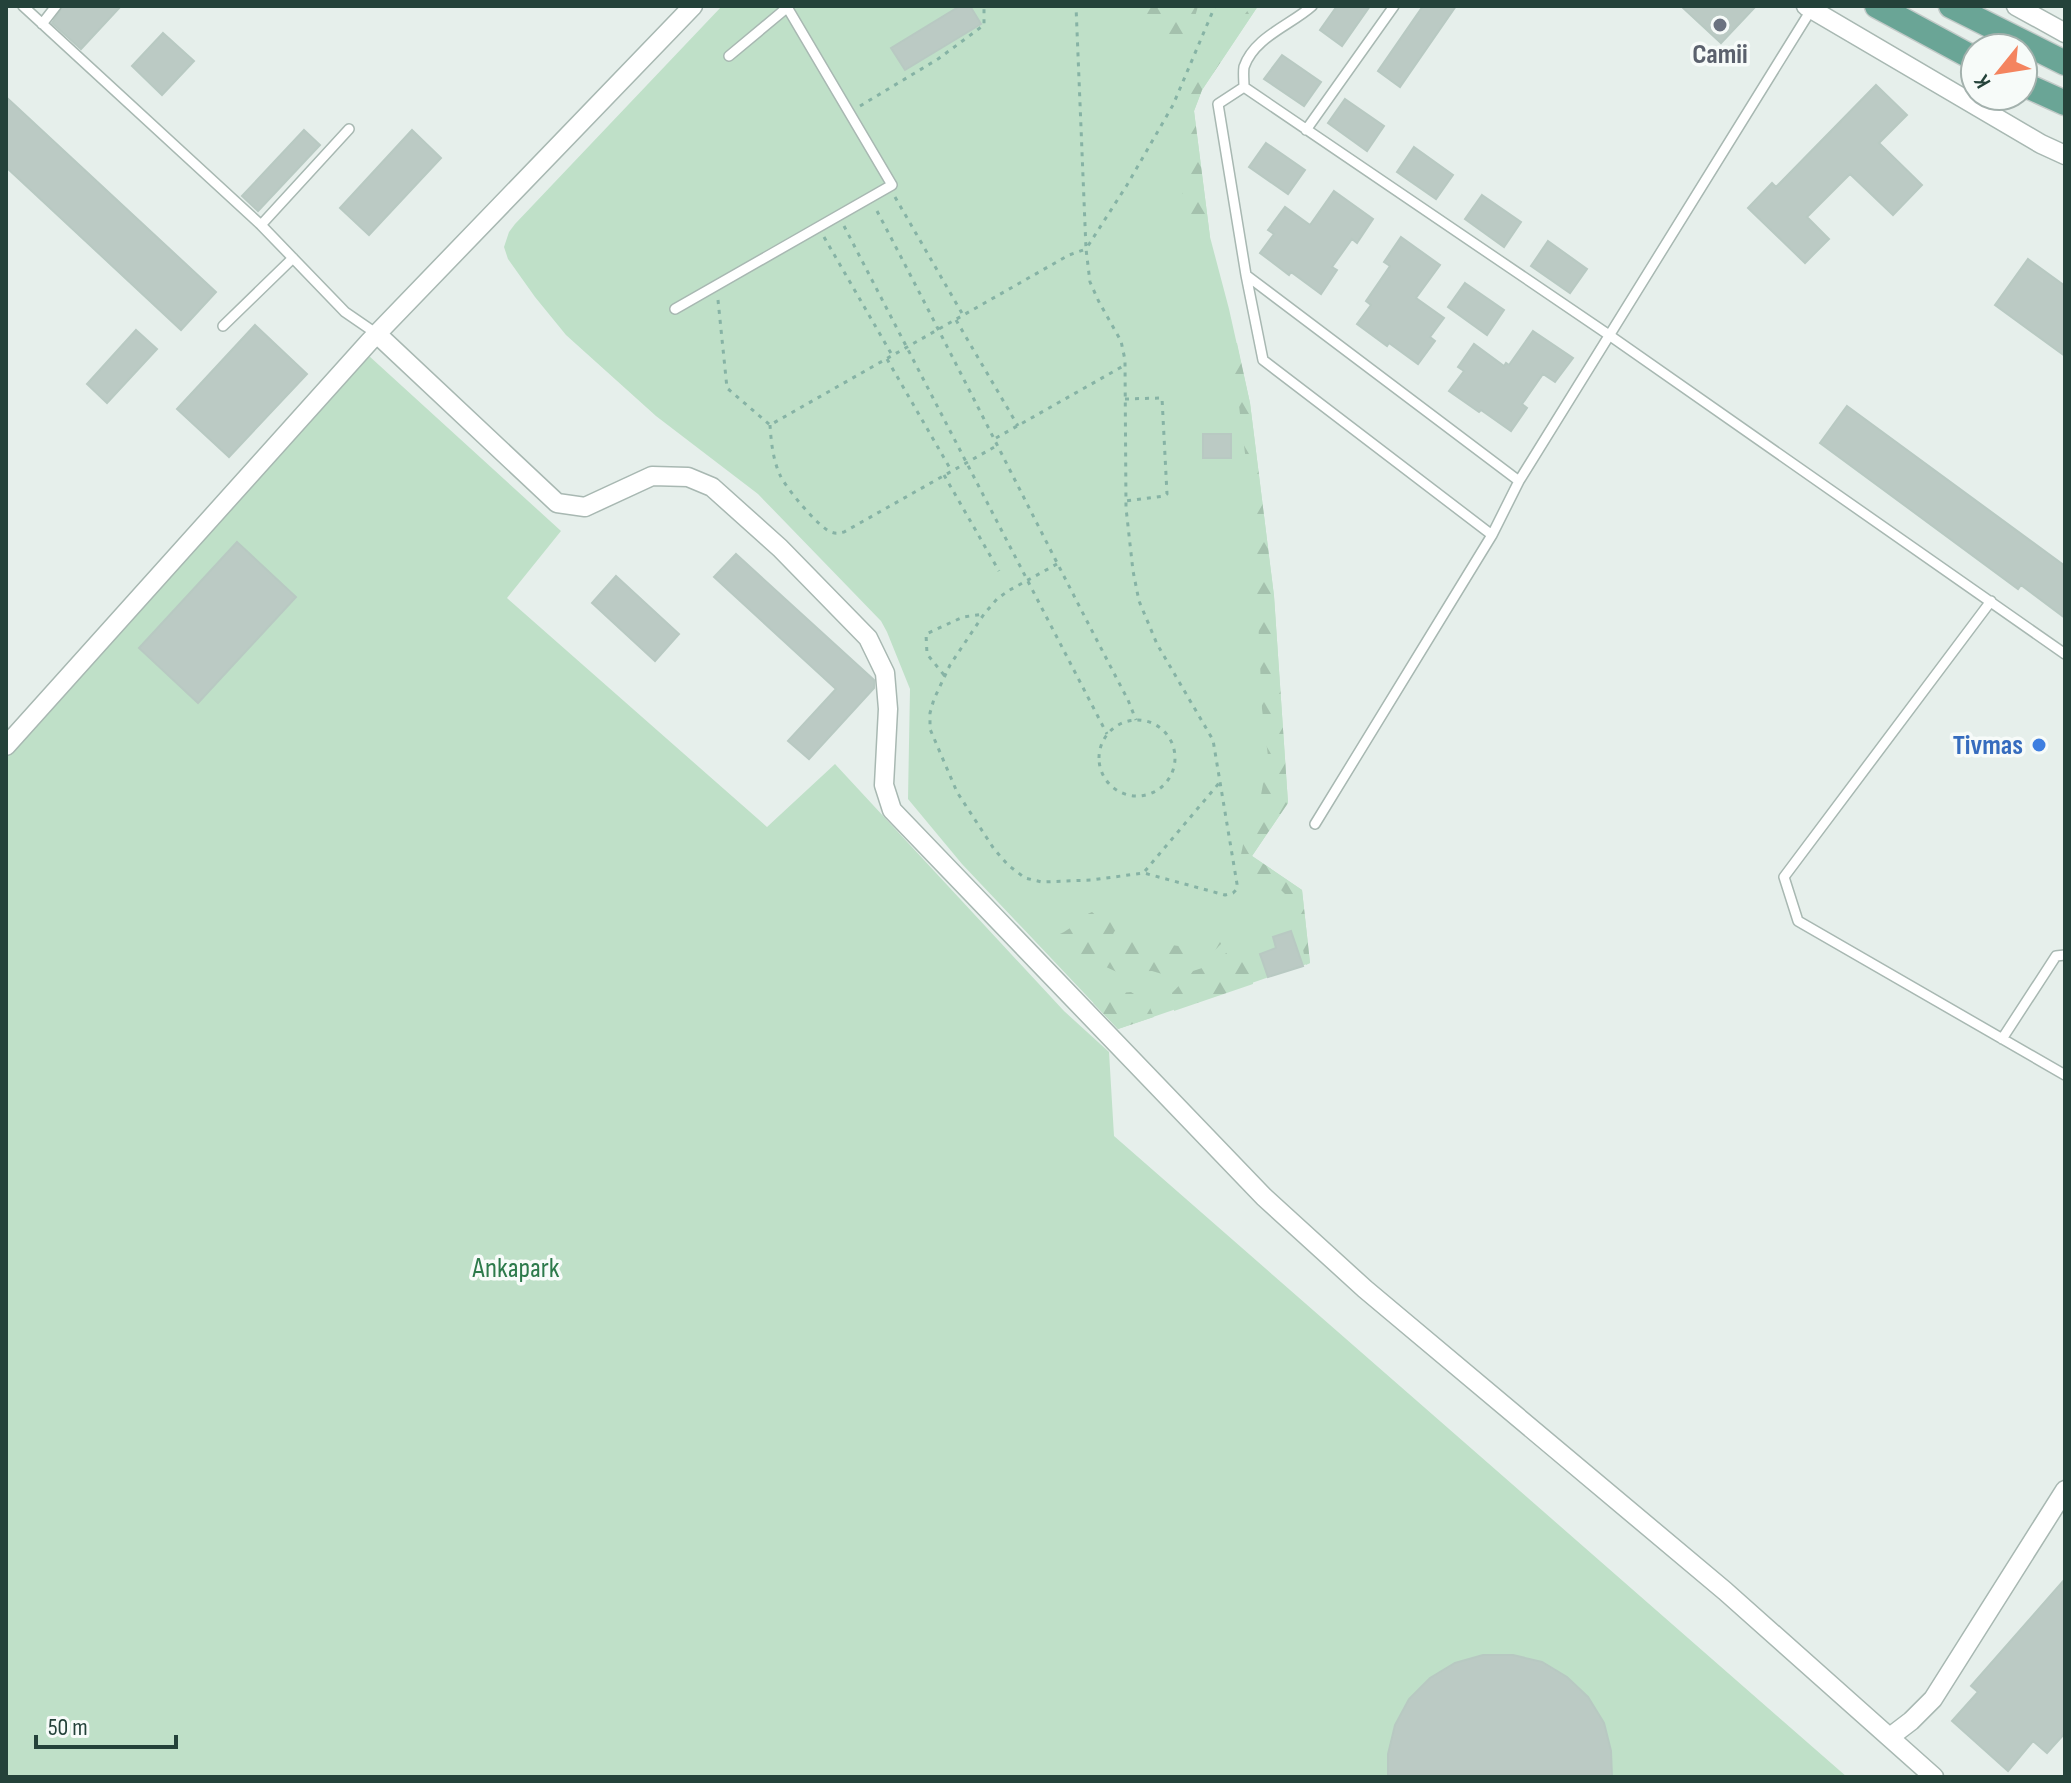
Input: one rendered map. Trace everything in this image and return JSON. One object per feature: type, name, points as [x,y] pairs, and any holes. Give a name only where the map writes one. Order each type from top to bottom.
[{"type":"main road","points":[[1877,6],[1959,50]]},
{"type":"main road","points":[[1951,6],[2065,63]]},
{"type":"main road","points":[[2039,91],[2065,103]]},
{"type":"street","points":[[6,746],[377,334],[693,6]]},
{"type":"street","points":[[2016,6],[2065,33]]},
{"type":"street","points":[[1809,8],[2041,144],[2065,155]]},
{"type":"street","points":[[377,334],[557,503],[585,507],[652,476],[688,477],[712,487],[780,548],[868,638],[885,673],[888,709],[884,785],[892,810],[1264,1197],[1365,1289],[1725,1591],[1934,1777]]},
{"type":"street","points":[[1890,1737],[1933,1699],[2065,1490]]},
{"type":"lane","points":[[23,6],[261,225],[345,312],[377,334]]},
{"type":"lane","points":[[42,24],[56,6]]},
{"type":"lane","points":[[1244,87],[1245,66],[1257,48],[1312,6]]},
{"type":"lane","points":[[1306,130],[1394,6]]},
{"type":"lane","points":[[675,309],[892,185],[788,7],[729,56]]},
{"type":"lane","points":[[1315,824],[1492,535],[1519,481],[1809,8]]},
{"type":"lane","points":[[1244,87],[1609,335],[2065,654]]},
{"type":"lane","points":[[1244,87],[1218,104],[1263,360],[1492,535]]},
{"type":"lane","points":[[261,225],[349,129]]},
{"type":"lane","points":[[223,326],[293,258]]},
{"type":"lane","points":[[1246,275],[1519,481]]},
{"type":"lane","points":[[1991,601],[1784,877],[1798,921],[2065,1075]]},
{"type":"lane","points":[[2002,1039],[2056,956],[2065,955]]},
{"type":"path","points":[[850,112],[938,59],[984,25],[984,6]]},
{"type":"path","points":[[1057,564],[997,599],[950,665],[934,699],[930,729],[957,792],[970,815],[1008,865],[1025,878],[1042,882],[1091,880],[1144,873],[1225,895],[1233,893],[1237,889],[1213,740],[1157,644],[1139,601],[1133,571],[1126,501],[1125,365],[1121,341],[1090,282],[1086,249],[1076,6]]},
{"type":"path","points":[[770,425],[1069,255],[1086,249],[1173,105],[1215,6]]},
{"type":"path","points":[[889,186],[963,315]]},
{"type":"path","points":[[869,197],[1136,720]]},
{"type":"path","points":[[839,215],[1107,734]]},
{"type":"path","points":[[818,226],[892,355]]},
{"type":"path","points":[[717,285],[727,388],[770,425],[778,472],[785,485],[830,532],[844,532],[998,445]]},
{"type":"path","points":[[956,320],[1018,426]]},
{"type":"path","points":[[886,359],[951,470]]},
{"type":"path","points":[[995,439],[1125,365]]},
{"type":"path","points":[[1125,399],[1162,398],[1167,494],[1126,501]]},
{"type":"path","points":[[944,475],[999,571]]},
{"type":"path","points":[[945,676],[927,654],[926,634],[963,617],[984,614]]},
{"type":"path","points":[[1136,720],[1149,721],[1161,728],[1174,750],[1175,763],[1171,776],[1162,786],[1138,796],[1113,788],[1099,765],[1099,752],[1107,734],[1123,722],[1136,720]]},
{"type":"path","points":[[1144,873],[1220,782]]},
{"type":"green space","points":[[722,6],[1258,6],[1202,90],[1194,111],[1210,237],[1250,403],[1274,596],[1288,803],[1252,856],[1302,890],[1310,963],[1118,1029],[962,864],[908,799],[910,689],[881,621],[758,494],[656,416],[566,335],[508,259],[504,247],[515,224]]},
{"type":"green space","points":[[1134,6],[1198,6],[1189,29],[1170,46],[1158,43],[1136,24]]},
{"type":"green space","points":[[1251,6],[1258,6],[1202,90],[1194,111],[1210,237],[1186,223],[1182,203],[1184,174],[1190,157],[1185,104],[1201,73]]},
{"type":"green space","points":[[1231,343],[1237,343],[1250,403],[1274,596],[1288,803],[1252,856],[1302,890],[1310,963],[1306,965],[1298,923],[1285,894],[1277,886],[1250,876],[1240,859],[1243,845],[1256,823],[1268,756],[1262,709],[1254,524]]},
{"type":"green space","name":"Ankapark","points":[[357,345],[561,531],[507,598],[767,827],[835,764],[1064,1011],[1109,1052],[1114,1136],[1847,1777],[6,1777],[6,752]]},
{"type":"green space","points":[[1113,908],[1124,915],[1110,943],[1128,934],[1135,937],[1140,946],[1190,947],[1202,943],[1229,920],[1235,925],[1215,950],[1189,961],[1176,976],[1152,971],[1117,972],[1094,956],[1074,953],[1070,940],[1057,944],[1054,941],[1055,936],[1088,914],[1092,912],[1099,918]]},
{"type":"green space","points":[[1239,944],[1244,945],[1253,963],[1253,984],[1174,1011],[1172,993],[1193,971],[1208,966]]},
{"type":"green space","points":[[1131,992],[1148,1003],[1154,1017],[1118,1029],[1093,1003],[1108,994]]},
{"type":"building","points":[[63,6],[121,6],[81,49],[52,23]]},
{"type":"building","points":[[960,6],[970,6],[981,24],[905,70],[891,48]]},
{"type":"building","points":[[1337,6],[1370,6],[1342,46],[1320,30]]},
{"type":"building","points":[[1423,6],[1456,6],[1400,87],[1378,71]]},
{"type":"building","name":"Camii","points":[[1681,6],[1756,6],[1721,43]]},
{"type":"building","points":[[163,33],[194,61],[162,95],[132,66]]},
{"type":"building","points":[[1282,55],[1321,82],[1304,106],[1264,79]]},
{"type":"building","points":[[1876,85],[1907,115],[1879,143],[1922,185],[1893,215],[1850,174],[1807,217],[1829,239],[1805,263],[1748,208],[1772,183],[1776,187]]},
{"type":"building","points":[[6,97],[216,292],[181,330],[6,167]]},
{"type":"building","points":[[1345,99],[1384,126],[1367,151],[1328,123]]},
{"type":"building","points":[[304,130],[320,145],[258,211],[242,196]]},
{"type":"building","points":[[412,130],[441,158],[369,235],[340,208]]},
{"type":"building","points":[[1266,143],[1305,170],[1288,194],[1249,167]]},
{"type":"building","points":[[1414,147],[1453,175],[1436,199],[1397,172]]},
{"type":"building","points":[[1334,191],[1373,219],[1357,243],[1352,239],[1332,267],[1337,270],[1321,294],[1260,253],[1274,234],[1268,230],[1285,207],[1310,225]]},
{"type":"building","points":[[1482,195],[1521,222],[1504,247],[1465,219]]},
{"type":"building","points":[[1401,237],[1440,265],[1416,298],[1444,318],[1430,337],[1435,341],[1418,364],[1357,324],[1371,305],[1366,301],[1390,266],[1384,262]]},
{"type":"building","points":[[1548,241],[1587,269],[1570,293],[1531,266]]},
{"type":"building","points":[[2028,259],[2065,286],[2065,356],[1995,305]]},
{"type":"building","points":[[1465,283],[1504,310],[1487,335],[1448,307]]},
{"type":"building","points":[[255,325],[307,374],[229,457],[177,409]]},
{"type":"building","points":[[136,330],[157,349],[107,403],[87,384]]},
{"type":"building","points":[[1533,331],[1573,358],[1555,382],[1543,374],[1522,404],[1527,408],[1511,431],[1449,391],[1464,371],[1458,367],[1474,344],[1504,366],[1506,363],[1509,365]]},
{"type":"building","points":[[1847,406],[2065,566],[2065,618],[2021,585],[2018,589],[1820,443]]},
{"type":"building","points":[[1203,434],[1231,434],[1231,458],[1203,458]]},
{"type":"building","points":[[237,542],[296,597],[198,703],[139,648]]},
{"type":"building","points":[[736,554],[874,680],[874,688],[809,759],[788,741],[836,689],[714,577]]},
{"type":"building","points":[[616,576],[679,634],[655,661],[592,603]]},
{"type":"building","points":[[1291,931],[1303,966],[1268,977],[1260,954],[1276,948],[1273,937]]},
{"type":"building","points":[[2065,1579],[2065,1733],[2047,1753],[2033,1741],[2008,1771],[1952,1721],[1978,1692],[1971,1686]]},
{"type":"building","points":[[1483,1655],[1513,1655],[1542,1662],[1567,1677],[1588,1697],[1604,1723],[1611,1751],[1612,1777],[1388,1777],[1388,1754],[1395,1725],[1409,1699],[1430,1678],[1455,1663]]},
{"type":"place","name":"Camii","points":[[1720,25]]},
{"type":"place","name":"Tivmas","points":[[2039,745]]}]
